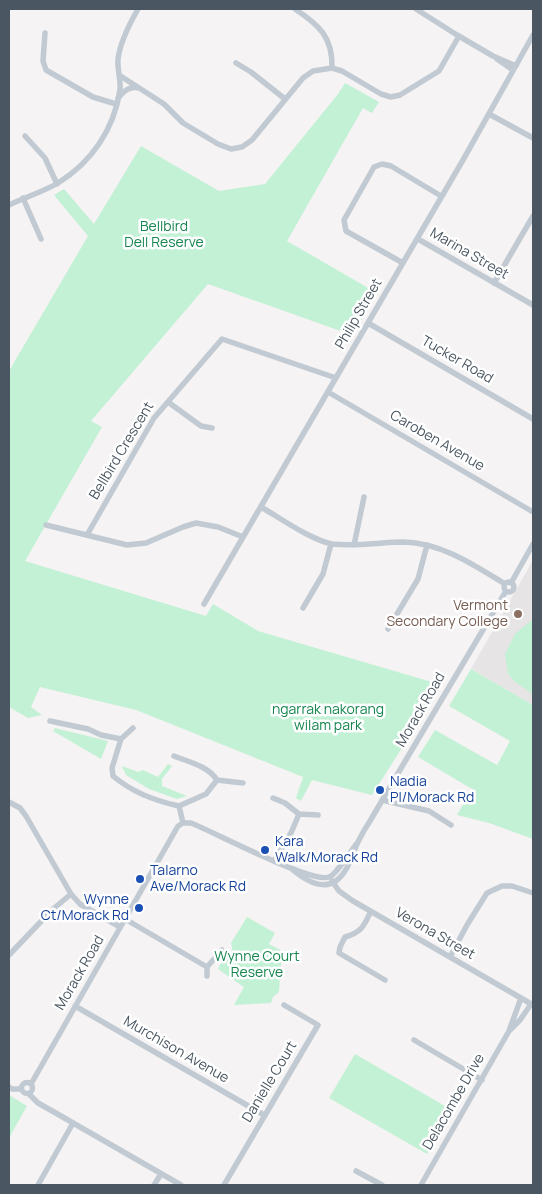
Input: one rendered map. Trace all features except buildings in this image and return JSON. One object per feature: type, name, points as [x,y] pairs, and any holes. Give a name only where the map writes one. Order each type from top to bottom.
[{"type":"street","points":[[9,205],[57,184],[81,166],[96,149],[108,130],[117,101],[120,88],[118,60],[121,46],[138,9]]},
{"type":"street","points":[[295,9],[312,20],[324,33],[330,49],[332,68]]},
{"type":"street","points":[[420,10],[459,36],[514,68]]},
{"type":"street","points":[[45,33],[43,61],[46,70],[93,97],[117,101]]},
{"type":"street","points":[[119,74],[164,104],[183,123],[218,144],[231,149],[242,147],[252,140],[307,74],[319,69],[332,68],[342,71],[381,94],[391,97],[400,95],[439,71],[459,36]]},
{"type":"street","name":"Philip Street","points":[[204,604],[418,239],[533,36]]},
{"type":"street","points":[[236,63],[251,72],[284,100]]},
{"type":"street","points":[[117,101],[124,92],[132,87],[144,89]]},
{"type":"street","points":[[489,114],[533,138]]},
{"type":"street","points":[[25,136],[44,158],[57,184]]},
{"type":"street","points":[[403,263],[346,231],[344,220],[374,167],[382,164],[391,166],[441,196]]},
{"type":"street","points":[[23,198],[41,239]]},
{"type":"street","points":[[494,283],[533,216]]},
{"type":"street","name":"Marina Street","points":[[418,239],[533,305]]},
{"type":"street","name":"Tucker Road","points":[[368,323],[533,418]]},
{"type":"street","name":"Bellbird Crescent","points":[[87,535],[154,418],[222,339],[336,378]]},
{"type":"street","name":"Caroben Avenue","points":[[328,392],[533,512]]},
{"type":"street","points":[[168,402],[201,426],[212,428]]},
{"type":"street","points":[[354,545],[364,497]]},
{"type":"street","points":[[261,507],[315,538],[331,544],[354,545],[403,542],[427,545],[448,551],[507,586]]},
{"type":"street","points":[[46,525],[127,545],[146,543],[196,523],[218,527],[244,537]]},
{"type":"street","points":[[302,608],[323,574],[331,544]]},
{"type":"street","name":"Morack Road","points":[[332,880],[345,857],[358,842],[533,544]]},
{"type":"street","points":[[388,629],[418,579],[427,545]]},
{"type":"street","points":[[50,721],[88,729],[101,735],[121,739]]},
{"type":"street","points":[[133,728],[121,739],[112,768],[113,776],[136,791],[155,800],[179,806],[206,794],[217,780]]},
{"type":"street","points":[[174,756],[205,769],[213,774],[217,780],[243,783]]},
{"type":"street","points":[[274,798],[285,803],[299,814],[318,815]]},
{"type":"street","points":[[382,800],[429,811],[451,825]]},
{"type":"street","points":[[9,802],[20,808],[26,816],[71,894],[80,904],[120,928]]},
{"type":"street","points":[[179,806],[183,823],[198,826],[291,869],[332,880]]},
{"type":"street","points":[[274,861],[291,833],[299,814]]},
{"type":"street","name":"Morack Road","points":[[30,1084],[171,837],[178,826],[183,823]]},
{"type":"street","name":"Verona Street","points":[[332,880],[340,891],[371,911],[532,1005]]},
{"type":"street","points":[[450,957],[487,893],[502,886],[512,886],[533,893]]},
{"type":"street","points":[[9,955],[52,910],[71,894]]},
{"type":"street","points":[[371,911],[362,929],[345,937],[339,953],[385,980]]},
{"type":"street","points":[[125,919],[206,966]]},
{"type":"street","points":[[206,966],[222,950]]},
{"type":"street","points":[[206,966],[207,976]]},
{"type":"street","name":"Delacombe Drive","points":[[420,1185],[509,1031],[521,998]]},
{"type":"street","name":"Danielle Court","points":[[224,1185],[318,1025],[284,1005]]},
{"type":"street","name":"Delacombe Drive","points":[[509,1031],[532,1005]]},
{"type":"street","name":"Murchison Avenue","points":[[75,1006],[264,1115]]},
{"type":"street","points":[[414,1040],[482,1080]]},
{"type":"street","points":[[21,1089],[25,1083],[30,1084],[33,1089],[29,1094]]},
{"type":"street","points":[[9,1087],[21,1089]]},
{"type":"street","points":[[21,1089],[25,1094],[29,1094],[38,1102],[72,1123],[181,1185]]},
{"type":"street","points":[[38,1185],[72,1123]]},
{"type":"street","points":[[356,1171],[382,1185]]},
{"type":"street","points":[[154,1185],[161,1174]]},
{"type":"shaded area","name":"Vermont Secondary College","points":[[533,560],[533,705],[471,669]]},
{"type":"green space","name":"Bellbird Dell Reserve","points":[[345,83],[379,102],[372,113],[363,108],[287,241],[377,293],[352,335],[208,284],[91,421],[102,427],[25,561],[206,616],[213,604],[258,631],[442,685],[372,795],[312,780],[301,801],[296,798],[303,777],[136,710],[40,687],[31,707],[42,715],[28,718],[9,707],[9,371],[88,236],[54,195],[64,189],[94,224],[141,146],[219,191],[265,184]]},
{"type":"green space","points":[[533,619],[533,694],[515,682],[508,674],[505,654],[515,634]]},
{"type":"green space","name":"ngarrak nakorang wilam park","points":[[471,669],[533,705],[533,839],[489,823],[457,815],[472,789],[418,757],[435,730],[497,765],[510,741],[449,706]]},
{"type":"green space","points":[[55,728],[108,741],[101,759],[53,731]]},
{"type":"green space","points":[[168,764],[172,766],[162,779],[162,786],[187,796],[177,799],[149,789],[126,775],[122,766],[138,772],[143,770],[158,777]]},
{"type":"green space","name":"Wynne Court Reserve","points":[[247,917],[275,933],[269,944],[282,951],[279,992],[273,997],[271,1003],[234,1005],[244,987],[218,969],[231,956],[231,943]]},
{"type":"green space","points":[[355,1054],[452,1110],[427,1154],[329,1098]]},
{"type":"green space","points":[[9,1095],[27,1106],[9,1138]]},
{"type":"place","name":"Vermont Secondary College","points":[[518,614]]},
{"type":"place","name":"Nadia Pl/Morack Rd","points":[[380,790]]},
{"type":"place","name":"Kara Walk/Morack Rd","points":[[265,850]]},
{"type":"place","name":"Talarno Ave/Morack Rd","points":[[140,879]]},
{"type":"place","name":"Wynne Ct/Morack Rd","points":[[139,908]]}]
